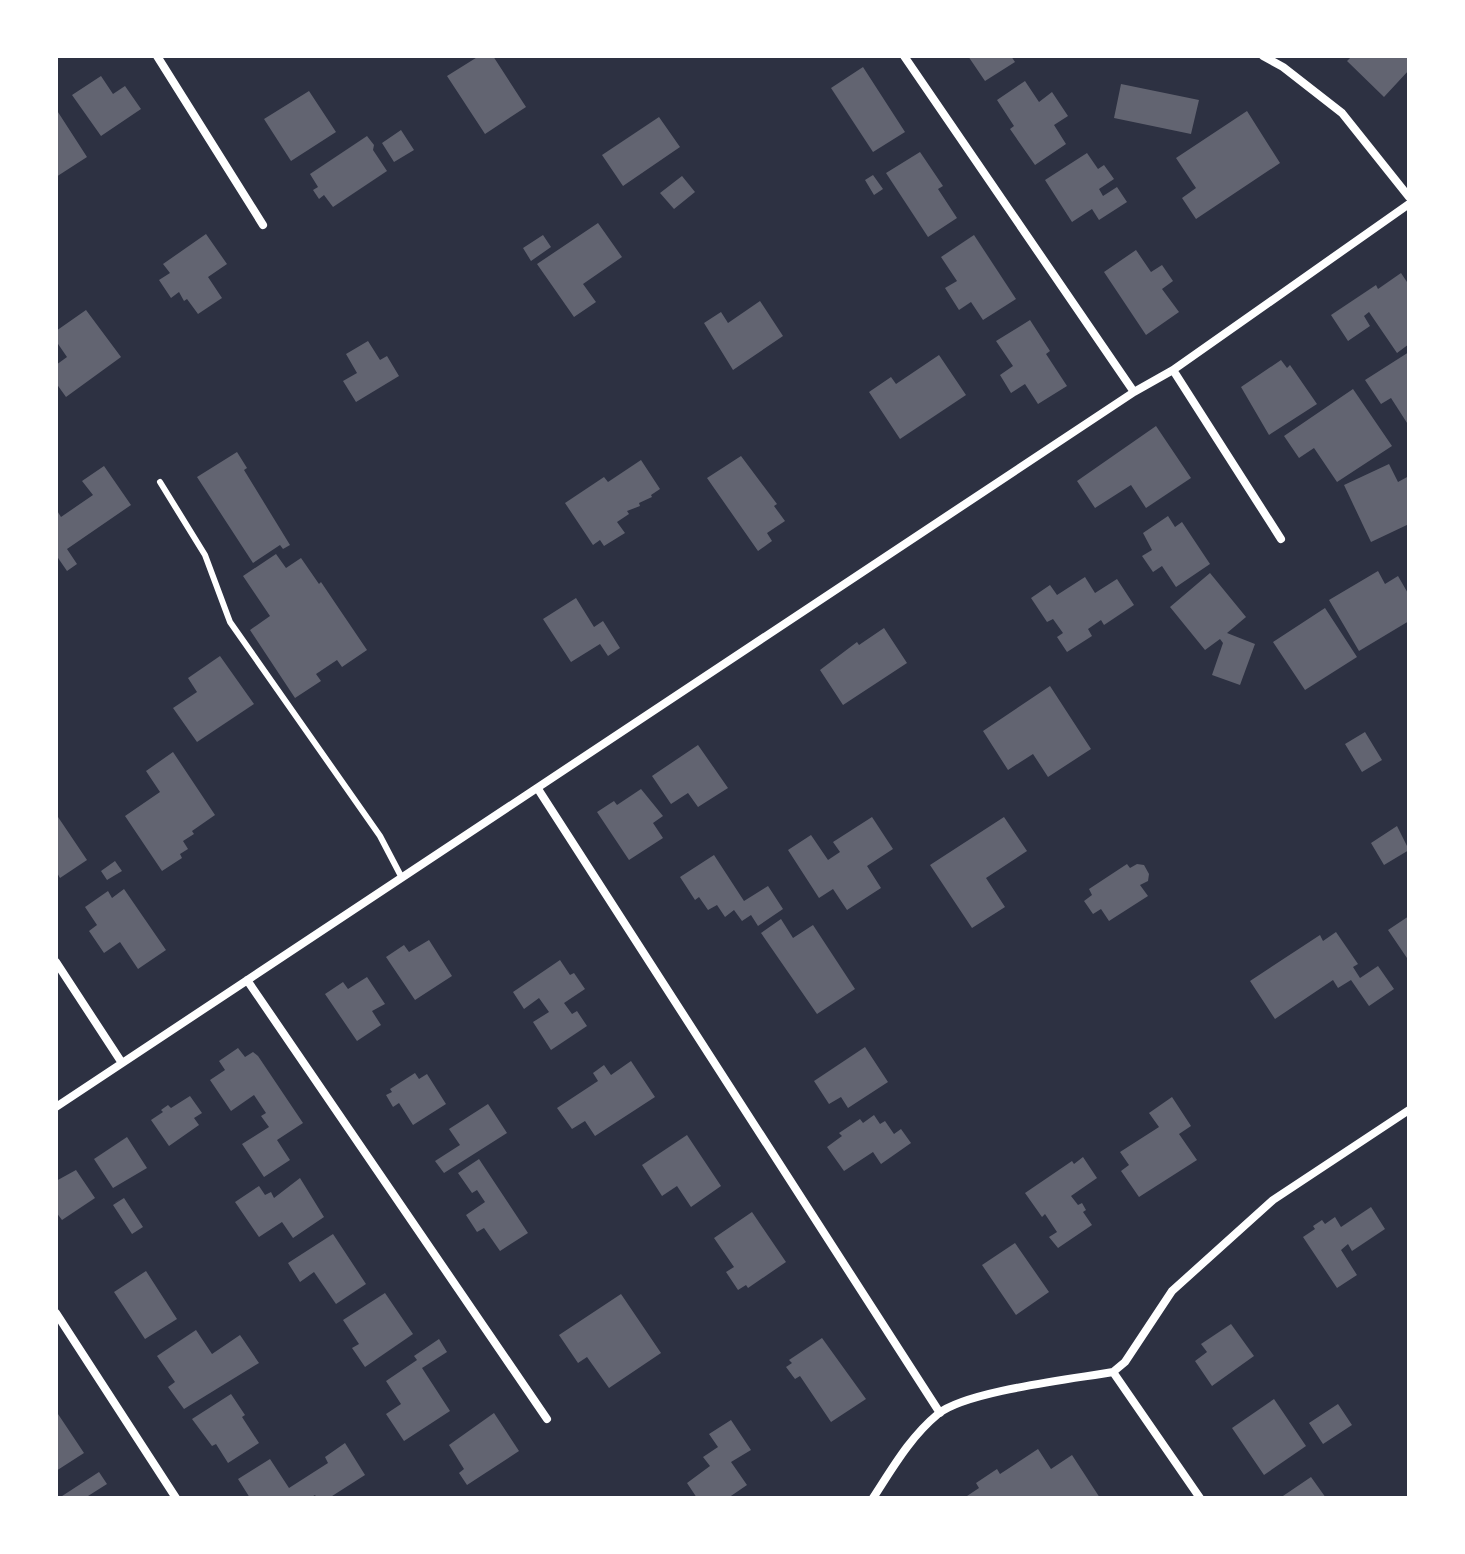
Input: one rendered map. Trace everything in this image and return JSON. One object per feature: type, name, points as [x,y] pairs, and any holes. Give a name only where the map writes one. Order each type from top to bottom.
[{"type":"street","points":[[157,56],[263,225]]},
{"type":"street","points":[[904,56],[1134,392]]},
{"type":"street","points":[[1263,56],[1283,67],[1342,113],[1409,197]]},
{"type":"street","points":[[56,1107],[1134,392],[1173,370],[1409,204]]},
{"type":"street","points":[[1173,370],[1281,539]]},
{"type":"street","points":[[538,789],[940,1413]]},
{"type":"street","points":[[56,962],[122,1063]]},
{"type":"street","points":[[247,980],[547,1419]]},
{"type":"street","points":[[873,1498],[906,1447],[940,1413],[978,1397],[1113,1372],[1125,1362],[1172,1291],[1273,1200],[1409,1110]]},
{"type":"street","points":[[56,1313],[176,1498]]},
{"type":"street","points":[[1113,1372],[1200,1498]]},
{"type":"lane","points":[[160,482],[205,555],[230,622],[380,836],[402,878]]},
{"type":"building","points":[[479,56],[493,56],[526,107],[485,134],[447,76]]},
{"type":"building","points":[[968,56],[1011,56],[1015,62],[985,81]]},
{"type":"building","points":[[1352,56],[1409,56],[1409,70],[1384,97],[1347,61]]},
{"type":"building","points":[[863,67],[905,132],[873,152],[831,88]]},
{"type":"building","points":[[101,76],[113,94],[125,86],[141,109],[101,136],[72,95]]},
{"type":"building","points":[[1025,81],[1039,102],[1052,92],[1068,116],[1054,125],[1066,144],[1035,165],[1010,129],[1014,126],[997,100]]},
{"type":"building","points":[[1121,84],[1199,100],[1191,134],[1114,118]]},
{"type":"building","points":[[309,91],[336,132],[291,161],[264,119]]},
{"type":"building","points":[[56,109],[87,157],[56,177]]},
{"type":"building","points":[[1247,111],[1280,163],[1196,219],[1182,198],[1196,188],[1176,158]]},
{"type":"building","points":[[659,117],[680,147],[623,186],[602,155]]},
{"type":"building","points":[[401,130],[414,150],[394,162],[382,143]]},
{"type":"building","points":[[367,136],[387,171],[333,207],[324,195],[319,199],[313,190],[318,187],[310,174]]},
{"type":"building","points":[[920,152],[943,186],[938,189],[957,218],[928,237],[886,173]]},
{"type":"building","points":[[1087,153],[1098,169],[1104,165],[1114,179],[1099,189],[1103,196],[1117,187],[1127,202],[1099,220],[1092,209],[1072,222],[1045,180]]},
{"type":"building","points":[[873,175],[883,189],[874,195],[865,180]]},
{"type":"building","points":[[682,176],[695,192],[674,209],[660,193]]},
{"type":"building","points":[[598,223],[622,257],[583,284],[596,302],[574,317],[537,264]]},
{"type":"building","points":[[206,234],[227,264],[208,277],[222,298],[198,314],[179,292],[171,298],[159,280],[170,273],[163,264]]},
{"type":"building","points":[[543,235],[551,247],[531,261],[523,248]]},
{"type":"building","points":[[974,235],[1016,299],[983,320],[971,302],[959,310],[945,288],[957,281],[941,257]]},
{"type":"building","points":[[1136,250],[1151,272],[1162,265],[1173,281],[1162,289],[1179,312],[1146,335],[1104,272]]},
{"type":"building","points":[[1401,273],[1409,285],[1409,344],[1397,353],[1369,312],[1364,316],[1370,326],[1348,341],[1331,315],[1376,285],[1378,289]]},
{"type":"building","points":[[760,301],[783,336],[733,370],[704,323],[721,312],[728,323]]},
{"type":"building","points":[[86,310],[121,357],[66,397],[56,383],[56,365],[67,357],[56,341],[56,331]]},
{"type":"building","points":[[1030,320],[1050,351],[1046,354],[1067,386],[1038,404],[1025,384],[1011,393],[1000,375],[1013,366],[996,341]]},
{"type":"building","points":[[368,341],[380,360],[387,356],[399,376],[356,402],[343,381],[357,373],[346,354]]},
{"type":"building","points":[[1409,352],[1409,426],[1391,398],[1381,404],[1365,380]]},
{"type":"building","points":[[939,355],[966,395],[900,439],[869,392],[891,377],[896,384]]},
{"type":"building","points":[[1281,360],[1287,368],[1290,365],[1317,404],[1269,435],[1241,387]]},
{"type":"building","points":[[1353,389],[1392,446],[1337,482],[1314,448],[1299,458],[1284,436]]},
{"type":"building","points":[[1156,426],[1191,478],[1146,508],[1131,485],[1095,508],[1077,481]]},
{"type":"building","points":[[237,452],[247,468],[244,470],[290,545],[283,549],[280,545],[253,563],[197,477]]},
{"type":"building","points":[[741,456],[777,504],[774,506],[785,521],[767,533],[772,541],[758,551],[707,478]]},
{"type":"building","points":[[641,460],[660,489],[639,503],[640,506],[627,511],[629,514],[617,522],[625,533],[604,546],[600,540],[593,545],[565,503],[604,477],[608,482]]},
{"type":"building","points":[[1389,464],[1398,482],[1409,476],[1409,524],[1371,542],[1344,485]]},
{"type":"building","points":[[104,466],[131,505],[67,549],[77,564],[67,571],[56,555],[56,509],[61,517],[93,495],[82,481]]},
{"type":"building","points":[[1168,516],[1175,527],[1182,522],[1210,564],[1176,587],[1162,566],[1153,572],[1142,556],[1152,550],[1143,533]]},
{"type":"building","points":[[276,554],[286,568],[301,558],[367,650],[342,667],[337,660],[316,674],[321,681],[295,698],[250,630],[270,616],[243,576]]},
{"type":"building","points":[[1378,571],[1385,584],[1398,576],[1409,595],[1409,621],[1359,651],[1329,600]]},
{"type":"building","points":[[1210,573],[1246,617],[1227,633],[1255,644],[1240,685],[1212,675],[1223,643],[1220,639],[1205,650],[1170,607]]},
{"type":"building","points":[[1085,577],[1095,593],[1117,579],[1134,605],[1104,625],[1101,620],[1088,629],[1092,636],[1067,652],[1057,637],[1063,633],[1053,619],[1047,622],[1031,598],[1050,585],[1057,595]]},
{"type":"building","points":[[576,598],[594,627],[603,621],[620,648],[608,656],[600,644],[571,662],[543,619]]},
{"type":"building","points":[[1325,608],[1357,657],[1305,690],[1273,642]]},
{"type":"building","points":[[884,628],[907,663],[843,705],[820,670],[857,642],[859,645]]},
{"type":"building","points":[[220,656],[254,704],[197,742],[173,708],[197,692],[188,678]]},
{"type":"building","points":[[1050,686],[1091,749],[1048,777],[1033,754],[1008,770],[983,731]]},
{"type":"building","points":[[1365,732],[1382,760],[1362,772],[1345,744]]},
{"type":"building","points":[[698,745],[728,788],[698,807],[688,793],[671,804],[652,776]]},
{"type":"building","points":[[173,752],[215,815],[192,831],[194,834],[183,841],[188,849],[180,854],[182,858],[162,871],[125,816],[160,792],[146,771]]},
{"type":"building","points":[[641,789],[663,816],[653,823],[663,838],[629,860],[597,812],[614,801],[617,805]]},
{"type":"building","points":[[56,814],[87,860],[60,878],[56,871]]},
{"type":"building","points":[[872,817],[893,849],[867,866],[881,888],[847,910],[833,889],[819,898],[788,850],[811,835],[828,860],[840,852],[833,842]]},
{"type":"building","points":[[1004,817],[1027,851],[986,878],[1005,907],[972,928],[930,865]]},
{"type":"building","points":[[1397,826],[1409,850],[1384,865],[1371,843]]},
{"type":"building","points":[[714,855],[744,901],[768,886],[783,909],[758,926],[751,915],[742,921],[734,910],[725,917],[717,905],[708,910],[699,897],[695,900],[680,877]]},
{"type":"building","points":[[115,861],[122,871],[107,880],[101,871]]},
{"type":"building","points":[[1127,864],[1130,868],[1137,864],[1144,865],[1149,874],[1148,881],[1140,885],[1148,896],[1109,921],[1101,909],[1093,914],[1084,901],[1092,895],[1089,889]]},
{"type":"building","points":[[124,889],[166,950],[138,969],[120,942],[104,953],[89,931],[97,925],[85,907],[108,891],[112,898]]},
{"type":"building","points":[[1409,916],[1409,961],[1388,930]]},
{"type":"building","points":[[781,919],[793,938],[813,925],[855,989],[817,1014],[761,933]]},
{"type":"building","points":[[1336,932],[1358,964],[1353,967],[1360,978],[1378,966],[1394,989],[1369,1006],[1351,980],[1338,988],[1333,980],[1275,1019],[1250,981],[1320,935],[1323,941]]},
{"type":"building","points":[[429,940],[452,976],[415,1000],[386,957],[404,945],[409,952]]},
{"type":"building","points":[[560,960],[585,989],[564,1003],[572,1014],[577,1011],[587,1026],[551,1050],[533,1022],[549,1012],[539,998],[524,1009],[513,992]]},
{"type":"building","points":[[367,977],[385,1004],[372,1011],[381,1025],[357,1041],[325,994],[343,982],[348,989]]},
{"type":"building","points":[[865,1047],[888,1082],[848,1108],[841,1097],[829,1104],[814,1081]]},
{"type":"building","points":[[238,1048],[245,1057],[253,1052],[258,1056],[303,1123],[277,1140],[290,1160],[264,1177],[242,1144],[269,1127],[261,1116],[266,1113],[254,1095],[231,1111],[210,1080],[225,1070],[219,1061]]},
{"type":"building","points":[[631,1061],[655,1097],[595,1136],[585,1121],[572,1129],[557,1108],[598,1081],[593,1073],[604,1065],[611,1075]]},
{"type":"building","points":[[415,1073],[419,1079],[427,1074],[446,1104],[413,1125],[399,1103],[393,1107],[386,1095]]},
{"type":"building","points":[[190,1096],[202,1113],[194,1118],[199,1125],[169,1146],[151,1120],[168,1105],[171,1108]]},
{"type":"building","points":[[1172,1097],[1191,1126],[1179,1134],[1197,1160],[1139,1197],[1121,1171],[1129,1165],[1120,1152],[1159,1127],[1149,1113]]},
{"type":"building","points":[[488,1104],[507,1133],[444,1173],[435,1161],[460,1145],[449,1129]]},
{"type":"building","points":[[874,1115],[880,1124],[885,1121],[894,1134],[901,1129],[911,1143],[881,1164],[873,1152],[844,1171],[827,1147],[842,1136],[839,1133],[860,1119],[863,1123]]},
{"type":"building","points":[[687,1135],[721,1186],[691,1207],[677,1186],[662,1196],[642,1165]]},
{"type":"building","points":[[127,1137],[147,1168],[113,1188],[94,1159]]},
{"type":"building","points":[[1083,1157],[1097,1178],[1071,1196],[1078,1205],[1082,1203],[1086,1210],[1083,1212],[1092,1225],[1058,1248],[1049,1237],[1057,1232],[1025,1193],[1072,1161],[1074,1164]]},
{"type":"building","points":[[479,1159],[528,1233],[500,1251],[484,1228],[477,1232],[466,1215],[485,1202],[477,1190],[472,1193],[458,1173]]},
{"type":"building","points":[[76,1170],[95,1198],[62,1220],[56,1212],[56,1181]]},
{"type":"building","points":[[300,1178],[324,1217],[293,1238],[282,1222],[259,1237],[235,1202],[259,1186],[265,1195],[271,1192],[274,1198]]},
{"type":"building","points":[[124,1198],[143,1227],[132,1234],[113,1205]]},
{"type":"building","points":[[1371,1207],[1385,1229],[1352,1251],[1348,1244],[1341,1250],[1357,1275],[1337,1288],[1303,1237],[1322,1220],[1325,1224],[1335,1217],[1341,1227]]},
{"type":"building","points":[[752,1212],[786,1262],[748,1288],[746,1285],[738,1290],[726,1272],[734,1267],[714,1238]]},
{"type":"building","points":[[333,1234],[366,1284],[336,1304],[314,1272],[300,1282],[288,1263]]},
{"type":"building","points":[[1015,1243],[1049,1292],[1016,1315],[982,1265]]},
{"type":"building","points":[[146,1271],[177,1319],[145,1339],[114,1292]]},
{"type":"building","points":[[385,1293],[413,1334],[365,1367],[352,1348],[359,1344],[343,1320]]},
{"type":"building","points":[[621,1294],[661,1353],[609,1388],[587,1357],[578,1363],[559,1335]]},
{"type":"building","points":[[1231,1324],[1254,1356],[1212,1386],[1195,1361],[1207,1352],[1201,1344]]},
{"type":"building","points":[[196,1330],[212,1354],[240,1335],[259,1363],[184,1409],[168,1387],[175,1382],[157,1356]]},
{"type":"building","points":[[822,1338],[866,1399],[831,1422],[800,1376],[795,1379],[786,1367],[792,1363],[789,1360]]},
{"type":"building","points":[[439,1339],[447,1352],[422,1368],[450,1411],[404,1441],[386,1414],[401,1404],[386,1381],[417,1360],[414,1356]]},
{"type":"building","points":[[231,1394],[259,1443],[228,1463],[216,1444],[212,1446],[192,1419]]},
{"type":"building","points":[[1274,1399],[1306,1446],[1264,1475],[1232,1428]]},
{"type":"building","points":[[1338,1404],[1352,1425],[1323,1444],[1309,1423]]},
{"type":"building","points":[[56,1411],[84,1453],[56,1471]]},
{"type":"building","points":[[494,1413],[519,1451],[467,1485],[459,1473],[464,1469],[449,1445]]},
{"type":"building","points":[[731,1420],[751,1450],[731,1462],[747,1485],[728,1498],[697,1498],[687,1483],[710,1466],[703,1457],[718,1447],[709,1434]]},
{"type":"building","points":[[345,1443],[365,1475],[329,1498],[317,1498],[315,1495],[310,1498],[250,1498],[238,1479],[270,1459],[289,1488],[328,1463],[325,1457]]},
{"type":"building","points":[[1038,1449],[1051,1469],[1072,1455],[1100,1498],[964,1498],[979,1488],[976,1483],[997,1469],[1000,1474]]},
{"type":"building","points":[[99,1472],[107,1484],[88,1496],[90,1498],[59,1498]]},
{"type":"building","points":[[1311,1477],[1326,1498],[1280,1498]]}]
